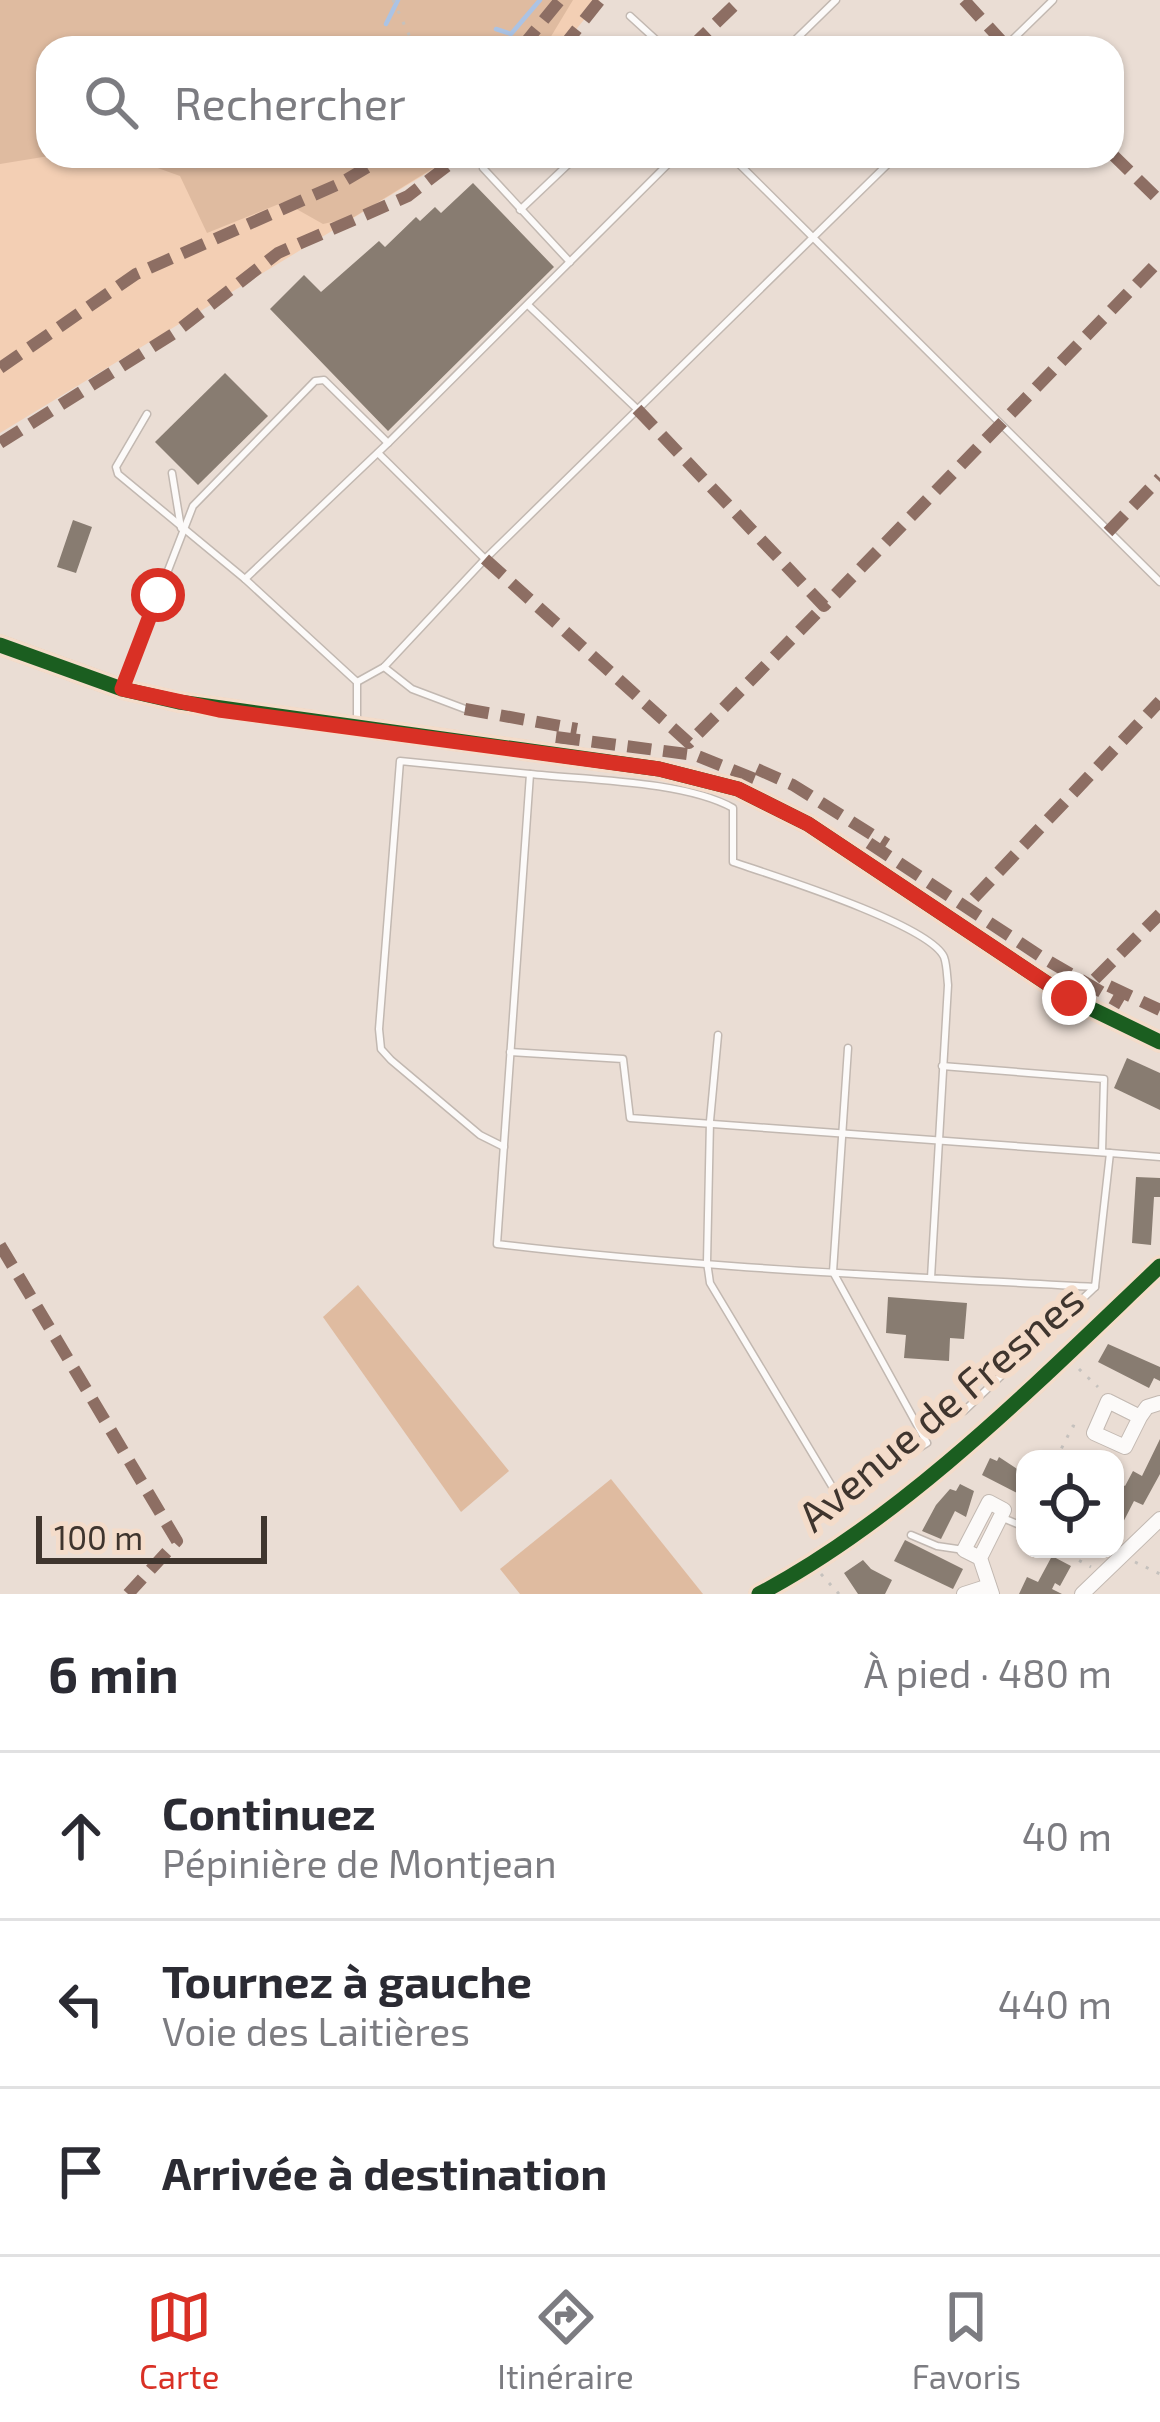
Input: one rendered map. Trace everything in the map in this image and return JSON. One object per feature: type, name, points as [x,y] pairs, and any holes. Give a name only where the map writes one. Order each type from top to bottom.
[{"type":"street","points":[[0,645],[122,689],[219,710],[659,769],[738,789],[808,824],[1069,998],[1160,1042]]},
{"type":"street","name":"Avenue de Fresnes","points":[[759,1594],[812,1564],[922,1480],[1160,1266]]},
{"type":"street","points":[[1140,1417],[1108,1401],[1094,1433],[1125,1447],[1147,1407],[1160,1402]]},
{"type":"street","points":[[964,1594],[990,1590],[980,1558],[1004,1510],[989,1502],[964,1550],[980,1558]]},
{"type":"street","points":[[1124,1554],[1160,1519]]},
{"type":"street","points":[[1082,1594],[1120,1558]]},
{"type":"lane","points":[[799,36],[836,0]]},
{"type":"lane","points":[[1016,36],[1053,0]]},
{"type":"lane","points":[[630,16],[651,36]]},
{"type":"lane","points":[[483,168],[571,263]]},
{"type":"lane","points":[[520,211],[565,168]]},
{"type":"lane","points":[[245,579],[664,168]]},
{"type":"lane","points":[[743,168],[1160,582]]},
{"type":"lane","points":[[357,682],[384,667],[485,559],[884,168]]},
{"type":"lane","points":[[528,305],[638,409]]},
{"type":"lane","points":[[122,689],[193,506],[314,381],[324,380],[388,443]]},
{"type":"lane","points":[[147,414],[116,466],[118,474],[245,579],[357,682],[357,729]]},
{"type":"lane","points":[[378,453],[485,559]]},
{"type":"lane","points":[[172,473],[181,529]]},
{"type":"lane","points":[[384,667],[412,688],[465,709]]},
{"type":"lane","points":[[504,1148],[480,1135],[381,1049],[400,761],[646,786],[720,801],[733,808],[733,862],[867,908],[936,948],[944,958],[947,985],[931,1278]]},
{"type":"lane","points":[[530,774],[497,1244],[1095,1288]]},
{"type":"lane","points":[[718,1035],[710,1121],[710,1283],[839,1498],[927,1443],[833,1272],[848,1048]]},
{"type":"lane","points":[[511,1052],[623,1059],[630,1118],[1160,1157]]},
{"type":"lane","points":[[942,1066],[1104,1079],[1106,1153],[1095,1288],[964,1411]]},
{"type":"lane","points":[[1001,1517],[1016,1523]]},
{"type":"lane","points":[[911,1535],[964,1550]]},
{"type":"path","points":[[393,0],[410,36]]},
{"type":"path","points":[[1069,1352],[1089,1381],[1108,1392],[1108,1401]]},
{"type":"path","points":[[1061,1450],[1073,1426],[1094,1433]]},
{"type":"path","points":[[1124,1557],[1160,1574]]},
{"type":"path","points":[[1074,1558],[1103,1574]]},
{"type":"path","points":[[812,1564],[839,1594]]},
{"type":"shaded area","points":[[0,0],[600,0],[571,36],[36,36],[36,168],[435,168],[0,433]]},
{"type":"shaded area","points":[[0,0],[573,0],[551,36],[36,36],[36,158],[0,164]]},
{"type":"shaded area","points":[[158,168],[434,168],[354,217],[323,224],[284,202],[207,233],[180,176]]},
{"type":"shaded area","points":[[358,1285],[509,1471],[461,1512],[323,1317]]},
{"type":"shaded area","points":[[611,1479],[703,1594],[520,1594],[500,1569]]},
{"type":"building","points":[[473,183],[554,267],[388,431],[270,309],[304,275],[321,292],[379,241],[385,247],[416,217],[420,221],[435,207],[441,213]]},
{"type":"building","points":[[225,373],[268,416],[198,485],[155,442]]},
{"type":"building","points":[[73,520],[92,527],[76,573],[57,567]]},
{"type":"building","points":[[1127,1058],[1160,1073],[1160,1110],[1114,1088]]},
{"type":"building","points":[[1136,1177],[1160,1178],[1151,1245],[1132,1243]]},
{"type":"building","points":[[888,1297],[967,1303],[964,1339],[950,1338],[949,1361],[904,1358],[906,1335],[886,1333]]},
{"type":"building","points":[[1108,1344],[1160,1367],[1160,1381],[1154,1378],[1149,1388],[1098,1362]]},
{"type":"building","points":[[1160,1439],[1160,1474],[1143,1505],[1134,1501],[1124,1520],[1124,1486],[1133,1471],[1142,1476]]},
{"type":"building","points":[[999,1457],[1016,1468],[1016,1492],[982,1475],[990,1458],[997,1461]]},
{"type":"building","points":[[960,1484],[974,1491],[966,1517],[955,1511],[941,1539],[922,1531],[936,1505]]},
{"type":"building","points":[[905,1540],[963,1569],[953,1589],[894,1561]]},
{"type":"building","points":[[1051,1558],[1071,1566],[1060,1586],[1055,1583],[1052,1589],[1062,1594],[1019,1594],[1027,1577],[1038,1582]]},
{"type":"building","points":[[863,1560],[892,1580],[885,1594],[858,1594],[844,1573]]},
{"type":"waterway","points":[[386,24],[398,0]]},
{"type":"waterway","points":[[496,29],[511,34],[540,0]]},
{"type":"marked path","points":[[531,36],[560,0]]},
{"type":"marked path","points":[[572,36],[600,0]]},
{"type":"marked path","points":[[702,36],[740,0]]},
{"type":"marked path","points":[[964,0],[997,36]]},
{"type":"marked path","points":[[1124,166],[1160,201]]},
{"type":"marked path","points":[[0,368],[136,274],[366,168]]},
{"type":"marked path","points":[[0,443],[173,334],[278,253],[408,196],[444,168]]},
{"type":"marked path","points":[[637,409],[824,606],[1160,260]]},
{"type":"marked path","points":[[1108,532],[1160,478]]},
{"type":"marked path","points":[[485,559],[689,743],[824,606]]},
{"type":"marked path","points":[[974,898],[1160,701]]},
{"type":"marked path","points":[[465,709],[577,729]]},
{"type":"marked path","points":[[556,737],[695,755],[765,783]]},
{"type":"marked path","points":[[757,769],[793,785],[887,844]]},
{"type":"marked path","points":[[869,843],[1122,1004]]},
{"type":"marked path","points":[[1095,979],[1160,914]]},
{"type":"marked path","points":[[1109,986],[1160,1010]]},
{"type":"marked path","points":[[0,1245],[177,1541],[128,1594]]},
{"type":"cycle path","points":[[0,645],[122,689],[179,702],[659,769],[738,789],[808,824],[1069,998],[1160,1042]]},
{"type":"cycle path","points":[[759,1594],[813,1562],[918,1486],[1019,1400],[1160,1266]]},
{"type":"route","points":[[158,595],[122,689],[219,710],[659,769],[738,789],[808,824],[1069,998]]}]
